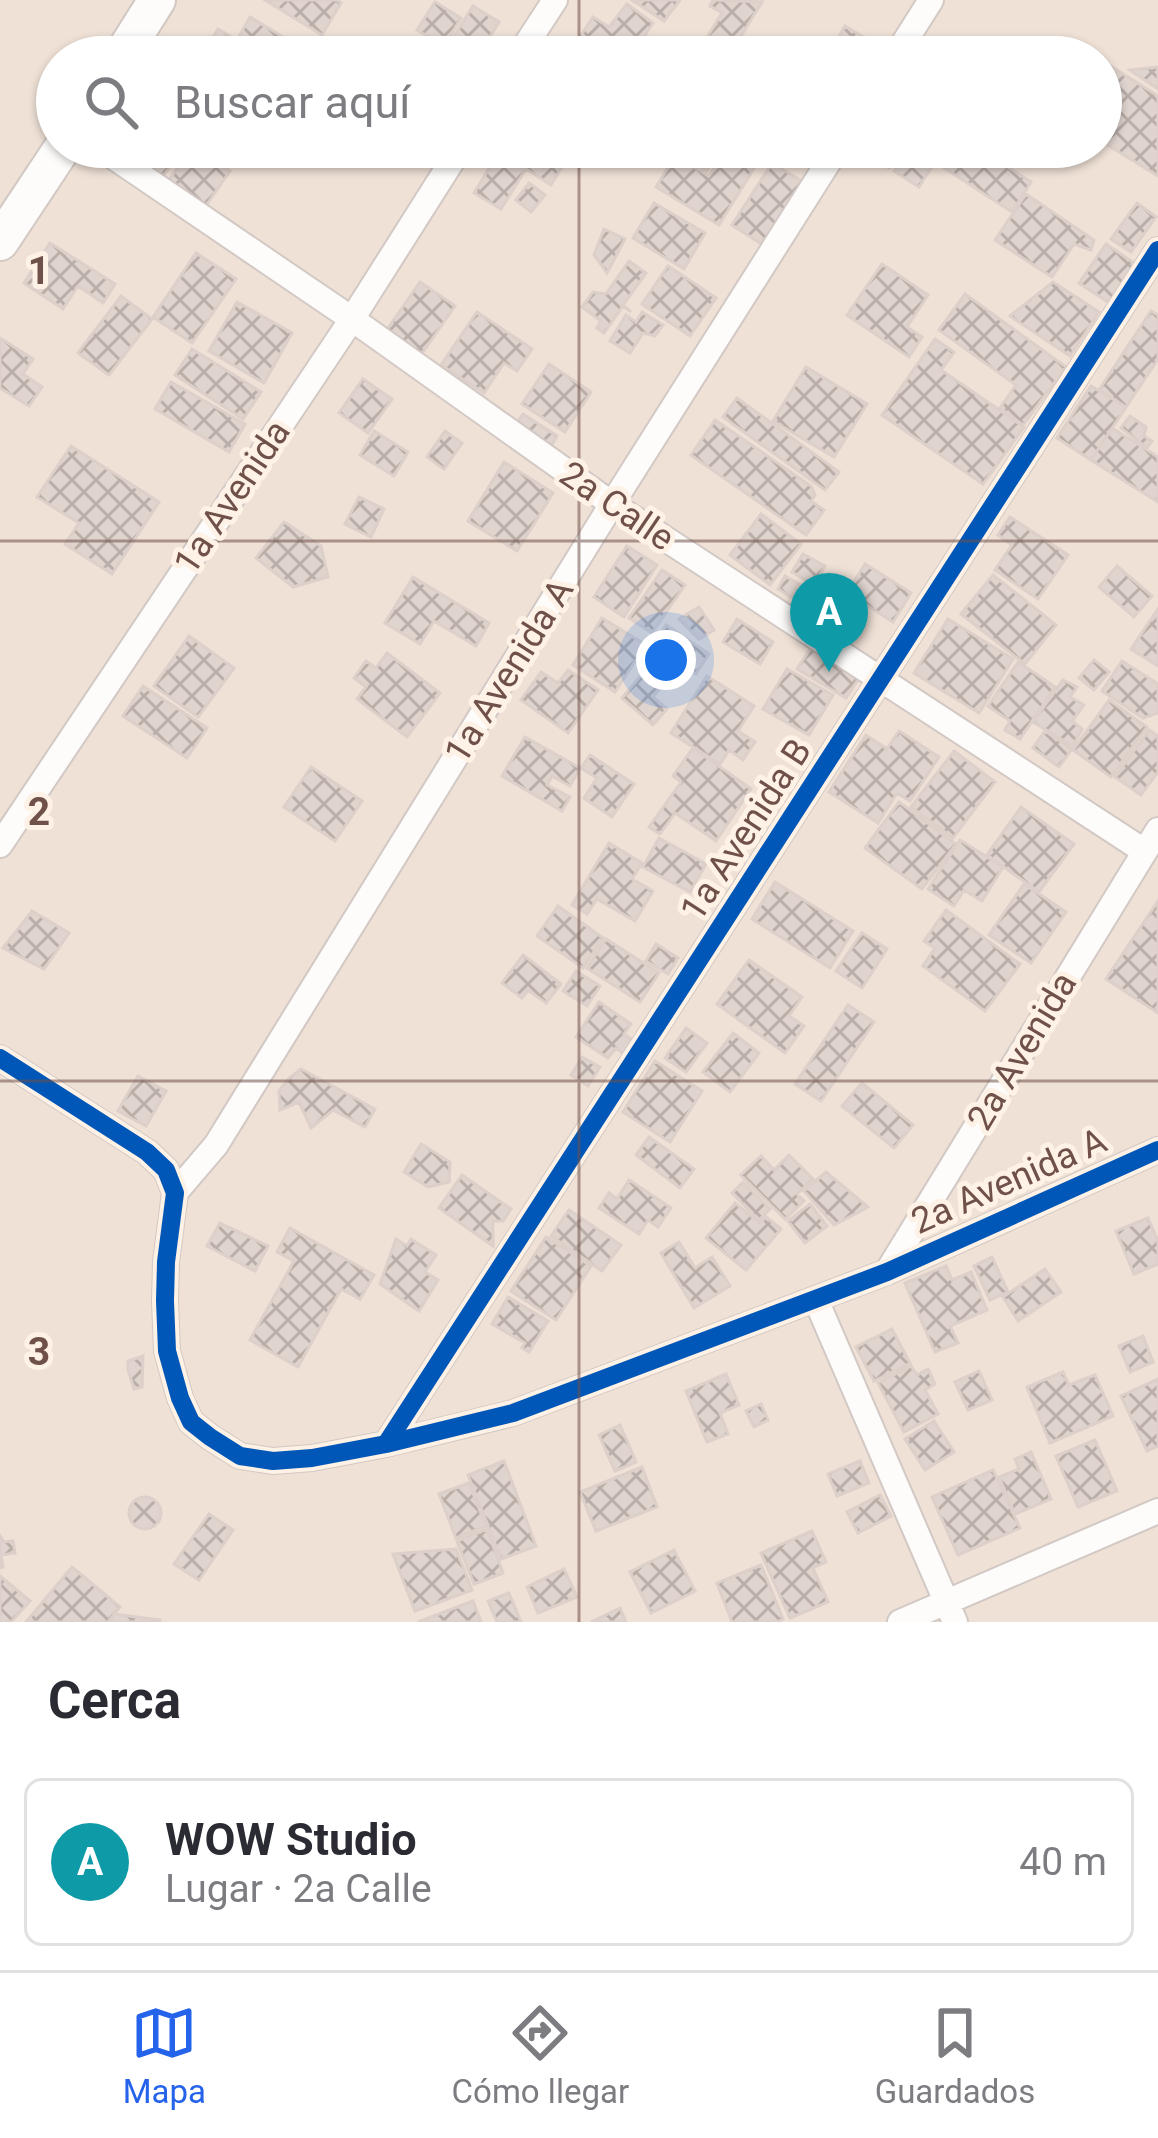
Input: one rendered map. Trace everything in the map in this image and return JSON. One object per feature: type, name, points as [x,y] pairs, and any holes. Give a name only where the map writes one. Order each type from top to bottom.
[{"type":"street","points":[[135,36],[158,0]]},
{"type":"street","points":[[532,36],[555,0]]},
{"type":"street","points":[[909,36],[932,0]]},
{"type":"street","points":[[0,242],[49,168]]},
{"type":"street","name":"2a Calle","points":[[130,168],[612,504],[882,681],[1151,841]]},
{"type":"street","name":"1a Avenida","points":[[0,845],[448,168]]},
{"type":"street","name":"1a Avenida A","points":[[176,1192],[217,1145],[825,168]]},
{"type":"street","name":"1a Avenida B","points":[[386,1444],[1158,250]]},
{"type":"street","name":"2a Avenida","points":[[887,1273],[1151,841]]},
{"type":"street","points":[[0,1058],[147,1152],[166,1170],[176,1192]]},
{"type":"street","name":"2a Avenida A","points":[[176,1192],[166,1262],[167,1351],[180,1398],[191,1422],[241,1456],[273,1461],[386,1444],[513,1413],[887,1273],[1158,1150]]},
{"type":"street","points":[[816,1300],[951,1612]]},
{"type":"street","points":[[900,1622],[951,1612],[1158,1511]]},
{"type":"shaded area","points":[[0,0],[1158,0],[1158,1622],[0,1622]]},
{"type":"building","points":[[265,0],[337,0],[341,3],[322,35]]},
{"type":"building","points":[[632,0],[680,0],[664,21]]},
{"type":"building","points":[[713,0],[762,2],[741,36],[708,36],[722,13],[710,6]]},
{"type":"building","points":[[435,2],[461,18],[450,36],[427,36],[417,30]]},
{"type":"building","points":[[627,4],[653,23],[644,36],[581,36],[593,17],[609,27]]},
{"type":"building","points":[[473,6],[499,22],[490,36],[454,36]]},
{"type":"building","points":[[250,17],[281,36],[239,36]]},
{"type":"building","points":[[845,26],[862,36],[839,36]]},
{"type":"building","points":[[1158,67],[1158,89],[1130,70]]},
{"type":"building","points":[[1122,73],[1158,96],[1158,176],[1122,154]]},
{"type":"building","points":[[148,168],[169,168],[162,178]]},
{"type":"building","points":[[178,168],[230,171],[201,213],[164,187]]},
{"type":"building","points":[[489,168],[561,168],[551,185],[526,169],[501,209],[474,193]]},
{"type":"building","points":[[668,168],[695,168],[709,176],[714,168],[754,168],[719,225],[656,187]]},
{"type":"building","points":[[769,168],[780,168],[803,182],[763,245],[732,225]]},
{"type":"building","points":[[896,168],[931,168],[919,187]]},
{"type":"building","points":[[944,168],[1009,168],[1031,182],[1012,212]]},
{"type":"building","points":[[529,183],[545,195],[531,212],[516,200]]},
{"type":"building","points":[[1026,194],[1094,240],[1091,250],[1074,244],[1052,277],[995,240]]},
{"type":"building","points":[[654,203],[705,233],[684,269],[633,238]]},
{"type":"building","points":[[1137,203],[1156,217],[1131,252],[1111,239]]},
{"type":"building","points":[[604,229],[625,239],[607,273],[594,255]]},
{"type":"building","points":[[50,243],[115,284],[103,303],[78,286],[63,309],[24,283]]},
{"type":"building","points":[[1106,244],[1137,265],[1111,304],[1079,283]]},
{"type":"building","points":[[196,253],[236,279],[192,343],[153,317]]},
{"type":"building","points":[[629,261],[646,273],[623,305],[631,312],[623,306],[604,333],[597,328],[601,321],[582,307],[593,292],[606,294]]},
{"type":"building","points":[[882,264],[928,295],[907,327],[922,337],[909,357],[847,315]]},
{"type":"building","points":[[668,266],[716,298],[690,336],[642,304]]},
{"type":"building","points":[[420,282],[455,306],[421,355],[386,331]]},
{"type":"building","points":[[1053,282],[1099,312],[1070,356],[1010,316]]},
{"type":"building","points":[[965,294],[1066,367],[1023,425],[1000,408],[1016,385],[939,330]]},
{"type":"building","points":[[121,296],[152,319],[109,375],[78,353]]},
{"type":"building","points":[[237,302],[292,333],[264,383],[209,351]]},
{"type":"building","points":[[1151,311],[1158,315],[1158,359],[1126,407],[1099,390]]},
{"type":"building","points":[[477,312],[532,349],[517,371],[504,363],[484,393],[441,365]]},
{"type":"building","points":[[642,312],[663,325],[655,336],[643,333],[630,353],[610,341],[626,315],[636,322]]},
{"type":"building","points":[[0,338],[33,359],[23,374],[42,387],[29,406],[0,388]]},
{"type":"building","points":[[935,339],[954,352],[941,370],[1024,427],[983,484],[882,415]]},
{"type":"building","points":[[192,349],[261,392],[243,419],[175,375]]},
{"type":"building","points":[[549,364],[591,392],[565,432],[522,404]]},
{"type":"building","points":[[806,367],[867,404],[834,457],[773,421]]},
{"type":"building","points":[[363,379],[392,399],[368,433],[339,413]]},
{"type":"building","points":[[171,382],[245,424],[229,452],[155,409]]},
{"type":"building","points":[[1091,386],[1126,407],[1091,460],[1057,438]]},
{"type":"building","points":[[737,398],[839,472],[825,490],[723,417]]},
{"type":"building","points":[[523,414],[557,436],[550,448],[515,426]]},
{"type":"building","points":[[1130,416],[1146,427],[1144,436],[1152,441],[1147,448],[1121,428]]},
{"type":"building","points":[[715,420],[811,486],[815,495],[811,501],[824,510],[806,535],[691,455]]},
{"type":"building","points":[[1112,428],[1158,457],[1158,502],[1091,460]]},
{"type":"building","points":[[374,431],[408,452],[394,476],[360,455]]},
{"type":"building","points":[[445,431],[462,443],[444,469],[427,457]]},
{"type":"building","points":[[71,446],[159,502],[112,574],[65,544],[79,523],[37,497]]},
{"type":"building","points":[[504,462],[553,493],[517,551],[468,521]]},
{"type":"building","points":[[359,497],[384,509],[371,537],[345,524]]},
{"type":"building","points":[[761,514],[801,544],[770,585],[730,555]]},
{"type":"building","points":[[1010,517],[1068,555],[1038,599],[995,570],[1012,545],[998,535]]},
{"type":"building","points":[[284,522],[321,546],[328,577],[293,587],[256,558]]},
{"type":"building","points":[[627,546],[657,565],[624,617],[594,597]]},
{"type":"building","points":[[803,554],[825,566],[814,585],[792,572]]},
{"type":"building","points":[[865,564],[911,593],[893,622],[847,593]]},
{"type":"building","points":[[1117,566],[1152,596],[1134,617],[1099,587]]},
{"type":"building","points":[[662,570],[685,585],[652,633],[629,618]]},
{"type":"building","points":[[993,575],[1056,625],[1025,664],[961,614]]},
{"type":"building","points":[[785,576],[799,584],[791,597],[778,589]]},
{"type":"building","points":[[413,577],[489,623],[476,646],[434,621],[420,644],[385,623]]},
{"type":"building","points":[[840,593],[858,606],[842,627],[824,614]]},
{"type":"building","points":[[699,607],[714,630],[699,639],[679,619]]},
{"type":"building","points":[[1158,609],[1158,666],[1131,649]]},
{"type":"building","points":[[602,618],[646,645],[615,692],[573,665]]},
{"type":"building","points":[[737,619],[773,642],[760,664],[723,642]]},
{"type":"building","points":[[948,619],[1013,659],[979,713],[914,673]]},
{"type":"building","points":[[666,625],[709,654],[696,674],[653,646]]},
{"type":"building","points":[[189,636],[234,668],[198,717],[154,686]]},
{"type":"building","points":[[813,644],[861,675],[846,698],[797,669]]},
{"type":"building","points":[[387,653],[440,693],[407,737],[357,699],[366,687],[354,678],[366,661],[376,668]]},
{"type":"building","points":[[1094,660],[1109,672],[1094,690],[1079,678]]},
{"type":"building","points":[[1122,661],[1158,684],[1158,713],[1143,718],[1102,691]]},
{"type":"building","points":[[652,662],[670,677],[653,697],[667,709],[653,725],[622,698]]},
{"type":"building","points":[[1018,662],[1055,687],[1020,739],[1005,730],[1010,721],[988,706]]},
{"type":"building","points":[[787,669],[833,695],[809,735],[763,709]]},
{"type":"building","points":[[568,670],[598,690],[568,733],[521,700],[541,672],[558,683]]},
{"type":"building","points":[[707,676],[754,706],[738,731],[755,742],[743,760],[729,750],[720,764],[671,733]]},
{"type":"building","points":[[1063,680],[1077,687],[1070,697],[1084,705],[1072,721],[1082,729],[1073,746],[1033,722]]},
{"type":"building","points":[[143,686],[207,728],[187,758],[123,716]]},
{"type":"building","points":[[1109,700],[1147,727],[1111,777],[1073,750]]},
{"type":"building","points":[[1149,730],[1158,736],[1158,772],[1141,795],[1115,777]]},
{"type":"building","points":[[899,731],[939,757],[910,801],[897,793],[878,823],[829,792],[866,735],[887,749]]},
{"type":"building","points":[[1045,731],[1072,749],[1059,767],[1033,748]]},
{"type":"building","points":[[525,737],[580,768],[570,786],[552,776],[547,785],[570,797],[562,811],[502,776]]},
{"type":"building","points":[[693,748],[751,789],[716,841],[675,813],[660,834],[649,827],[681,782],[673,776]]},
{"type":"building","points":[[954,751],[995,782],[953,838],[911,807]]},
{"type":"building","points":[[590,755],[634,784],[612,817],[584,798],[597,778],[581,768]]},
{"type":"building","points":[[311,767],[362,801],[335,841],[284,807]]},
{"type":"building","points":[[899,802],[956,844],[922,889],[865,848]]},
{"type":"building","points":[[1021,807],[1074,844],[1039,892],[987,855]]},
{"type":"building","points":[[659,838],[706,864],[690,892],[643,867]]},
{"type":"building","points":[[960,840],[1003,867],[982,901],[964,890],[954,906],[928,889]]},
{"type":"building","points":[[609,843],[642,863],[632,879],[653,891],[635,921],[597,899],[587,914],[572,905]]},
{"type":"building","points":[[775,882],[853,931],[830,968],[752,919]]},
{"type":"building","points":[[1024,884],[1066,912],[1031,963],[989,935]]},
{"type":"building","points":[[1158,901],[1158,1013],[1106,979]]},
{"type":"building","points":[[558,906],[603,938],[583,968],[537,936]]},
{"type":"building","points":[[946,910],[1020,964],[985,1011],[923,966],[935,948],[924,941]]},
{"type":"building","points":[[32,911],[69,933],[44,969],[3,948]]},
{"type":"building","points":[[862,933],[887,949],[862,988],[836,971]]},
{"type":"building","points":[[606,939],[659,973],[640,1002],[587,968]]},
{"type":"building","points":[[656,944],[678,958],[668,974],[646,961]]},
{"type":"building","points":[[523,955],[561,984],[546,1003],[528,990],[522,998],[502,983]]},
{"type":"building","points":[[749,960],[802,997],[789,1016],[804,1026],[785,1053],[717,1004]]},
{"type":"building","points":[[576,971],[600,986],[587,1006],[563,991]]},
{"type":"building","points":[[599,1002],[631,1024],[624,1034],[633,1040],[624,1054],[616,1048],[608,1058],[576,1037]]},
{"type":"building","points":[[848,1005],[874,1022],[821,1101],[795,1084]]},
{"type":"building","points":[[686,1028],[707,1043],[686,1072],[665,1058]]},
{"type":"building","points":[[733,1033],[759,1053],[730,1092],[703,1072]]},
{"type":"building","points":[[582,1057],[600,1067],[588,1086],[571,1075]]},
{"type":"building","points":[[655,1061],[702,1091],[670,1142],[623,1112]]},
{"type":"building","points":[[301,1069],[375,1109],[365,1127],[333,1110],[311,1128],[299,1102],[280,1110],[279,1091]]},
{"type":"building","points":[[138,1076],[166,1091],[146,1126],[118,1111]]},
{"type":"building","points":[[862,1083],[913,1125],[894,1148],[842,1106]]},
{"type":"building","points":[[649,1137],[694,1169],[680,1188],[636,1155]]},
{"type":"building","points":[[421,1144],[450,1162],[449,1182],[428,1187],[404,1172]]},
{"type":"building","points":[[789,1155],[813,1179],[797,1194],[804,1201],[785,1219],[741,1175],[761,1156],[774,1170]]},
{"type":"building","points":[[826,1172],[868,1207],[834,1225],[804,1191]]},
{"type":"building","points":[[462,1175],[511,1209],[503,1221],[493,1221],[493,1246],[439,1208]]},
{"type":"building","points":[[629,1180],[671,1208],[658,1227],[648,1220],[639,1234],[599,1208],[609,1193],[617,1199]]},
{"type":"building","points":[[743,1182],[770,1209],[759,1220],[732,1193]]},
{"type":"building","points":[[735,1203],[760,1223],[766,1217],[781,1229],[746,1270],[706,1238]]},
{"type":"building","points":[[810,1204],[827,1226],[805,1243],[788,1221]]},
{"type":"building","points":[[569,1210],[621,1245],[602,1271],[551,1236]]},
{"type":"building","points":[[1148,1218],[1158,1241],[1158,1264],[1134,1274],[1116,1231]]},
{"type":"building","points":[[220,1223],[268,1246],[255,1271],[207,1246]]},
{"type":"building","points":[[290,1228],[374,1275],[360,1299],[341,1289],[298,1367],[250,1340],[294,1261],[277,1252]]},
{"type":"building","points":[[546,1237],[591,1266],[556,1320],[511,1291]]},
{"type":"building","points":[[396,1239],[407,1246],[411,1239],[436,1255],[425,1272],[438,1280],[419,1311],[380,1284]]},
{"type":"building","points":[[679,1242],[695,1268],[712,1257],[730,1286],[694,1308],[661,1253]]},
{"type":"building","points":[[992,1257],[1008,1292],[990,1300],[974,1266]]},
{"type":"building","points":[[946,1266],[952,1280],[971,1272],[987,1310],[950,1326],[958,1343],[935,1352],[905,1283]]},
{"type":"building","points":[[1045,1269],[1061,1292],[1018,1321],[1003,1297]]},
{"type":"building","points":[[508,1297],[548,1321],[529,1352],[522,1348],[525,1343],[492,1324]]},
{"type":"building","points":[[892,1329],[910,1363],[874,1381],[856,1347]]},
{"type":"building","points":[[1143,1336],[1153,1362],[1130,1372],[1119,1346]]},
{"type":"building","points":[[143,1356],[142,1387],[134,1389],[128,1361]]},
{"type":"building","points":[[911,1366],[917,1375],[928,1369],[935,1384],[925,1390],[938,1414],[904,1432],[878,1383]]},
{"type":"building","points":[[979,1371],[992,1400],[968,1410],[955,1382]]},
{"type":"building","points":[[1063,1372],[1069,1385],[1095,1375],[1113,1416],[1050,1443],[1027,1387]]},
{"type":"building","points":[[726,1374],[739,1405],[720,1413],[728,1434],[707,1442],[686,1391]]},
{"type":"building","points":[[1158,1379],[1158,1446],[1147,1451],[1121,1396]]},
{"type":"building","points":[[761,1404],[768,1420],[754,1427],[746,1411]]},
{"type":"building","points":[[934,1421],[954,1452],[925,1470],[905,1439]]},
{"type":"building","points":[[620,1425],[636,1462],[615,1471],[599,1435]]},
{"type":"building","points":[[1095,1440],[1117,1491],[1078,1507],[1056,1456]]},
{"type":"building","points":[[1031,1452],[1051,1499],[1015,1514],[999,1477],[1019,1469],[1015,1459]]},
{"type":"building","points":[[504,1461],[536,1546],[501,1559],[468,1475]]},
{"type":"building","points":[[860,1461],[869,1483],[837,1496],[828,1474]]},
{"type":"building","points":[[642,1467],[657,1507],[596,1531],[580,1492]]},
{"type":"building","points":[[993,1470],[1020,1528],[958,1555],[932,1497]]},
{"type":"building","points":[[469,1483],[486,1526],[456,1538],[439,1494]]},
{"type":"building","points":[[880,1495],[891,1516],[858,1533],[847,1512]]},
{"type":"building","points":[[145,1497],[157,1501],[161,1513],[157,1525],[145,1529],[133,1525],[129,1513],[133,1501]]},
{"type":"building","points":[[209,1514],[233,1530],[199,1580],[174,1564]]},
{"type":"building","points":[[487,1529],[503,1573],[474,1584],[457,1541]]},
{"type":"building","points":[[812,1531],[826,1562],[813,1568],[828,1602],[790,1618],[761,1553]]},
{"type":"building","points":[[0,1536],[4,1542],[13,1541],[15,1553],[1,1555],[0,1568]]},
{"type":"building","points":[[456,1549],[472,1590],[415,1611],[393,1554]]},
{"type":"building","points":[[674,1550],[695,1591],[651,1613],[630,1572]]},
{"type":"building","points":[[761,1565],[783,1619],[732,1622],[717,1583]]},
{"type":"building","points":[[72,1567],[120,1607],[108,1622],[26,1622]]},
{"type":"building","points":[[564,1569],[577,1597],[538,1613],[527,1587]]},
{"type":"building","points":[[0,1576],[30,1601],[11,1622],[0,1622]]},
{"type":"building","points":[[509,1593],[521,1622],[497,1622],[488,1601]]},
{"type":"building","points":[[473,1601],[481,1622],[418,1622]]},
{"type":"building","points":[[620,1608],[626,1622],[591,1622]]},
{"type":"building","points":[[114,1614],[160,1620],[160,1622],[110,1622]]},
{"type":"cycle path","points":[[386,1444],[1158,250]]},
{"type":"cycle path","points":[[0,1058],[147,1152],[166,1170],[175,1193],[166,1262],[167,1351],[180,1398],[191,1422],[210,1437],[240,1456],[273,1461],[386,1444],[513,1413],[887,1272],[1158,1150]]},
{"type":"place","name":"WOW Studio","points":[[829,672]]}]
